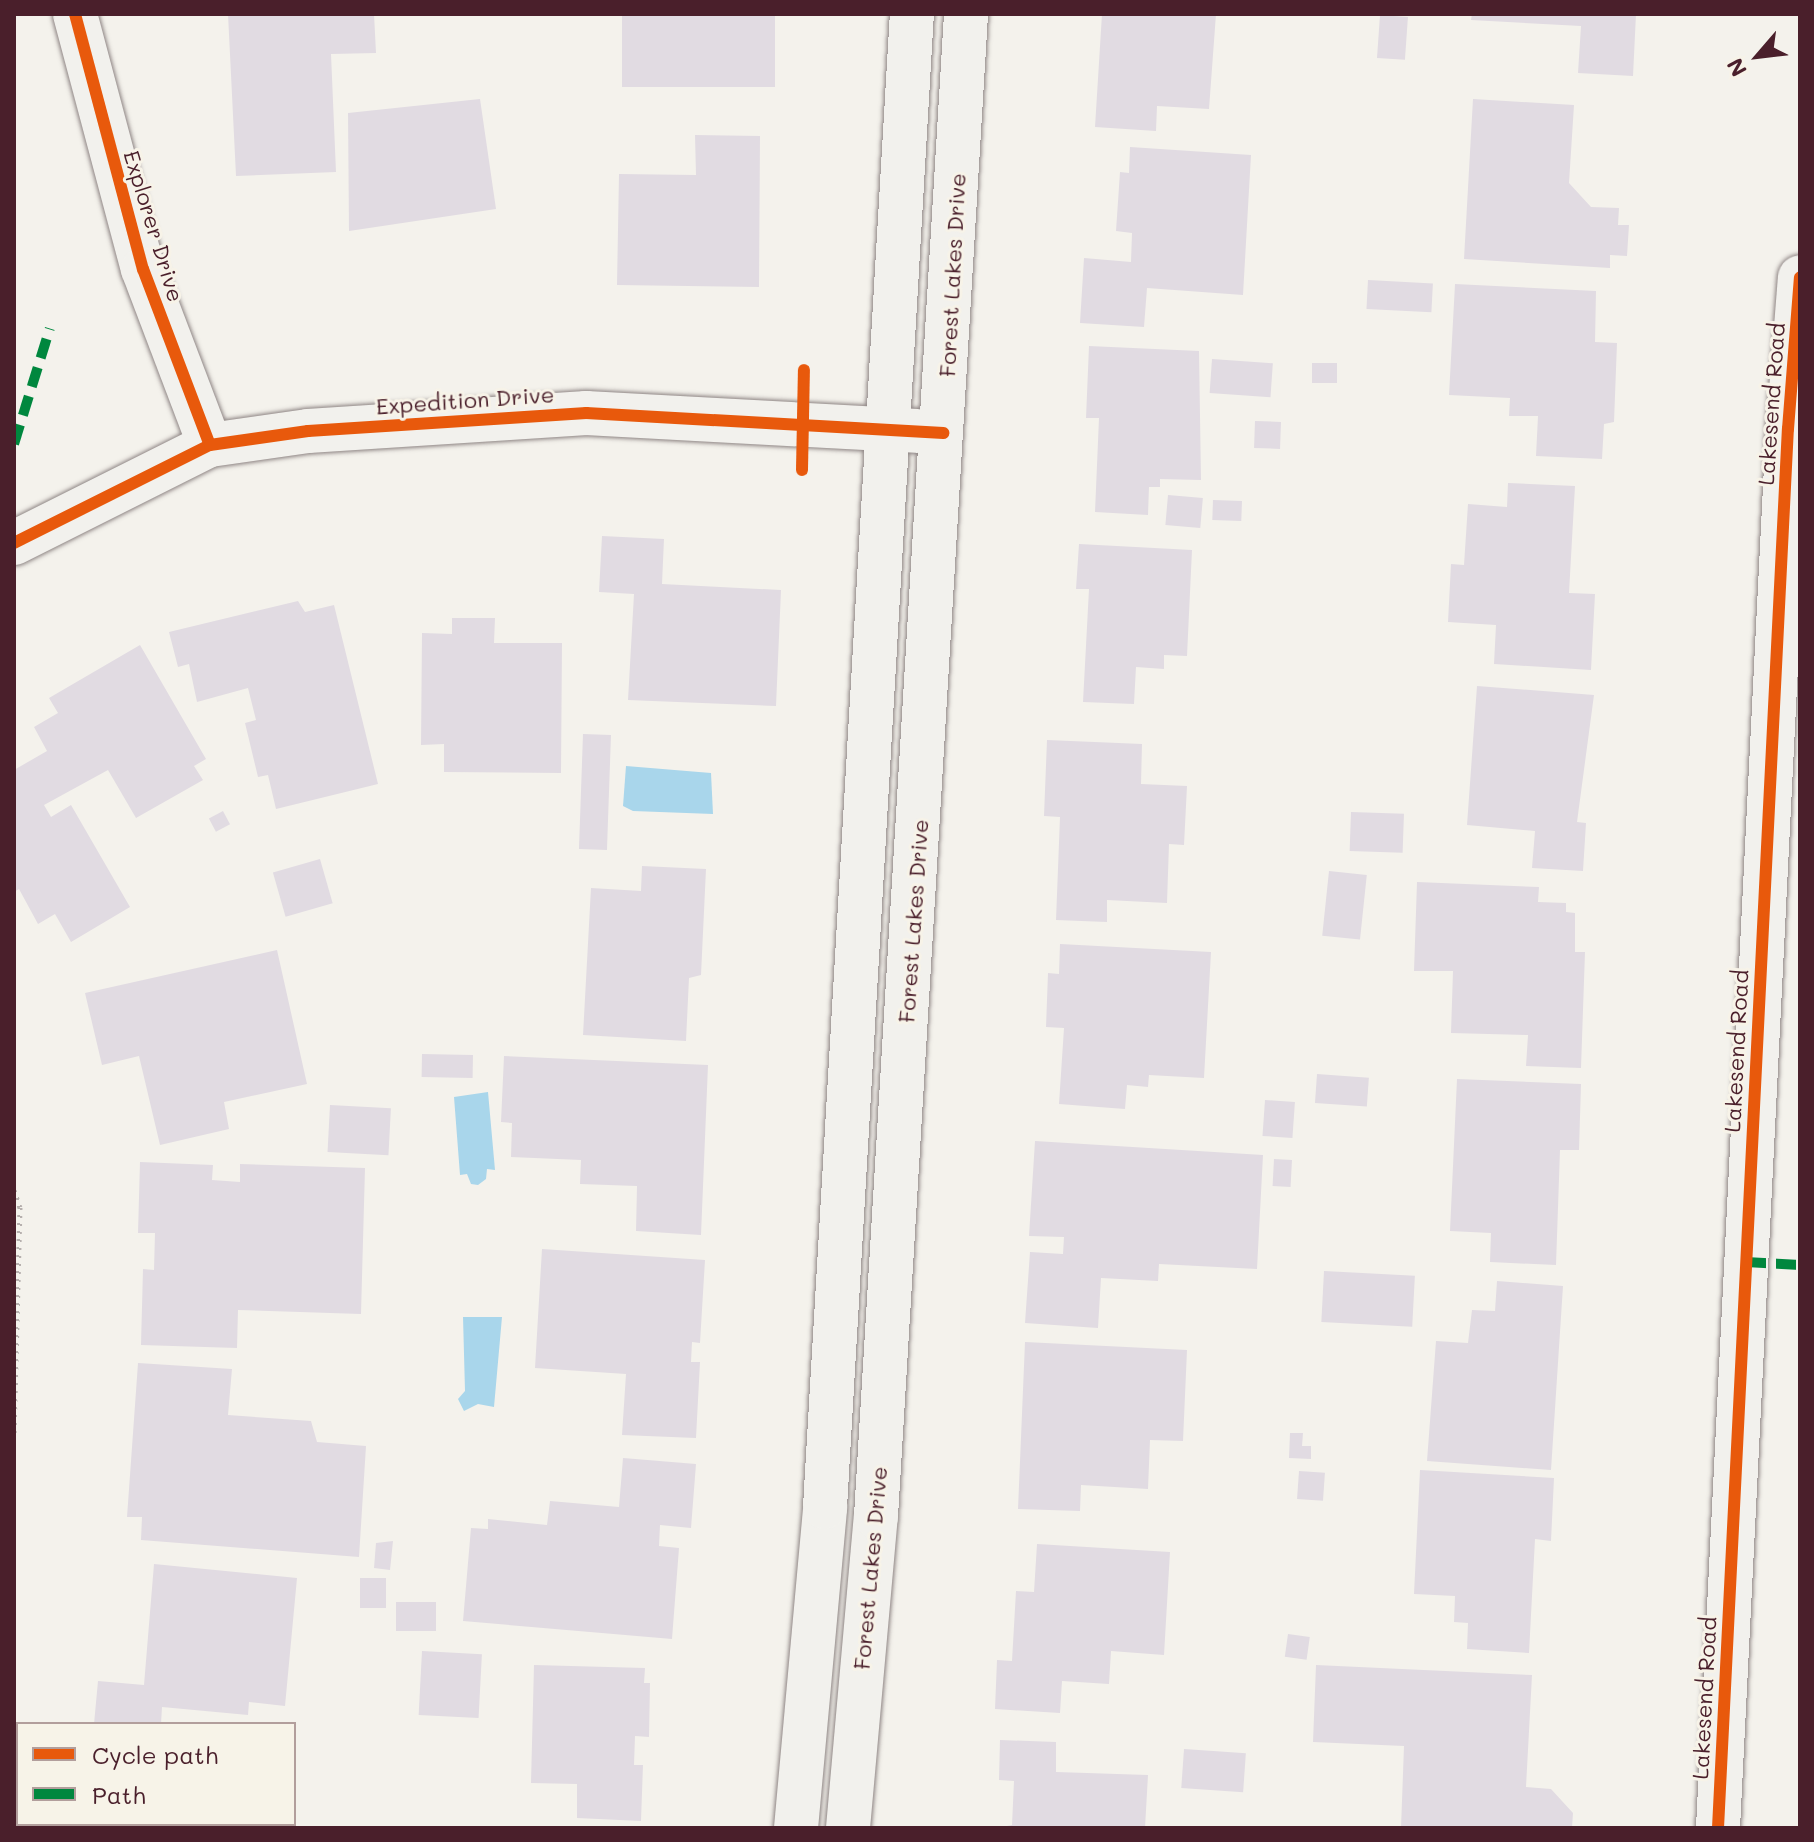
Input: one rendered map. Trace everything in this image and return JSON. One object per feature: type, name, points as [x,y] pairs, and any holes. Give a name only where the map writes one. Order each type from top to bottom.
[{"type":"main road","name":"Explorer Drive","points":[[75,14],[143,269],[210,445]]},
{"type":"main road","points":[[796,1828],[825,1507],[912,14]]},
{"type":"main road","name":"Forest Lakes Drive","points":[[848,1828],[876,1516],[966,14]]},
{"type":"main road","name":"Lakesend Road","points":[[1718,1828],[1788,429],[1800,277]]},
{"type":"main road","name":"Expedition Drive","points":[[14,543],[210,445],[308,431],[586,413],[943,433]]},
{"type":"path","points":[[14,1190],[20,1207],[14,1433]]},
{"type":"water","points":[[626,766],[711,773],[713,814],[633,811],[623,806]]},
{"type":"water","points":[[488,1092],[495,1170],[487,1169],[486,1179],[478,1185],[471,1184],[467,1174],[460,1175],[454,1097]]},
{"type":"water","points":[[463,1317],[502,1317],[494,1407],[478,1404],[464,1411],[458,1399],[465,1391]]},
{"type":"building","points":[[228,14],[374,14],[376,53],[331,54],[336,172],[236,176]]},
{"type":"building","points":[[622,14],[775,14],[775,87],[622,87]]},
{"type":"building","points":[[1102,14],[1216,14],[1209,109],[1157,106],[1156,131],[1095,127]]},
{"type":"building","points":[[1472,14],[1636,14],[1633,76],[1578,73],[1581,26],[1471,20]]},
{"type":"building","points":[[1380,15],[1408,17],[1405,60],[1377,58]]},
{"type":"building","points":[[480,99],[496,209],[349,231],[348,113]]},
{"type":"building","points":[[1473,99],[1574,105],[1569,183],[1591,207],[1619,208],[1618,225],[1629,225],[1627,256],[1610,255],[1610,268],[1464,259]]},
{"type":"building","points":[[695,135],[760,136],[759,287],[617,285],[619,174],[696,175]]},
{"type":"building","points":[[1130,147],[1251,155],[1243,295],[1147,288],[1144,327],[1080,323],[1084,258],[1131,262],[1132,233],[1116,231],[1120,172],[1129,173]]},
{"type":"building","points":[[1368,280],[1433,283],[1431,312],[1366,309]]},
{"type":"building","points":[[1455,284],[1596,291],[1595,342],[1617,343],[1614,422],[1604,424],[1602,459],[1536,456],[1538,416],[1509,416],[1510,398],[1449,395]]},
{"type":"building","points":[[1089,346],[1199,351],[1201,480],[1160,479],[1160,487],[1149,487],[1148,515],[1095,512],[1099,418],[1086,418]]},
{"type":"building","points":[[1212,359],[1273,363],[1270,397],[1210,393]]},
{"type":"building","points":[[1312,363],[1337,363],[1337,383],[1312,383]]},
{"type":"building","points":[[1255,421],[1281,422],[1280,449],[1254,448]]},
{"type":"building","points":[[1508,483],[1575,486],[1569,593],[1595,594],[1591,670],[1494,664],[1496,625],[1448,622],[1451,564],[1464,565],[1468,504],[1507,507]]},
{"type":"building","points":[[1168,495],[1203,498],[1200,528],[1165,525]]},
{"type":"building","points":[[1213,500],[1242,501],[1241,521],[1212,520]]},
{"type":"building","points":[[602,536],[664,539],[662,584],[781,590],[776,706],[628,700],[634,594],[599,592]]},
{"type":"building","points":[[1079,544],[1192,550],[1187,656],[1164,655],[1164,669],[1136,667],[1134,704],[1083,702],[1089,589],[1076,589]]},
{"type":"building","points":[[298,601],[305,612],[334,605],[378,784],[276,809],[268,775],[258,777],[245,723],[256,720],[248,688],[197,702],[189,664],[178,667],[169,632]]},
{"type":"building","points":[[452,618],[495,618],[494,643],[562,643],[561,773],[444,772],[444,744],[421,745],[422,633],[452,634]]},
{"type":"building","points":[[140,645],[206,759],[194,766],[203,780],[136,818],[108,770],[44,805],[51,817],[71,805],[130,907],[71,942],[55,914],[38,924],[19,889],[14,892],[14,770],[47,751],[34,727],[58,713],[49,698]]},
{"type":"building","points":[[1477,686],[1594,695],[1577,822],[1586,823],[1583,871],[1532,868],[1535,831],[1467,825]]},
{"type":"building","points":[[583,734],[611,735],[607,850],[579,849]]},
{"type":"building","points":[[1047,740],[1142,744],[1141,784],[1187,786],[1184,845],[1169,844],[1167,903],[1107,900],[1107,922],[1056,920],[1060,817],[1044,816]]},
{"type":"building","points":[[223,811],[230,824],[216,832],[209,819]]},
{"type":"building","points":[[1351,812],[1404,814],[1403,853],[1350,851]]},
{"type":"building","points":[[320,859],[333,903],[286,917],[273,873]]},
{"type":"building","points":[[642,866],[706,869],[701,975],[689,978],[686,1041],[583,1035],[591,888],[641,891]]},
{"type":"building","points":[[1329,871],[1367,875],[1360,940],[1322,936]]},
{"type":"building","points":[[1417,882],[1539,887],[1538,902],[1566,903],[1566,912],[1575,913],[1575,952],[1585,952],[1581,1068],[1526,1066],[1528,1035],[1451,1033],[1453,971],[1414,971]]},
{"type":"building","points":[[1060,944],[1211,952],[1204,1078],[1149,1075],[1148,1087],[1127,1085],[1125,1109],[1059,1104],[1064,1028],[1046,1027],[1048,973],[1059,974]]},
{"type":"building","points":[[277,950],[307,1084],[224,1102],[229,1129],[160,1145],[139,1056],[102,1065],[85,993]]},
{"type":"building","points":[[422,1054],[473,1055],[473,1078],[422,1077]]},
{"type":"building","points":[[504,1056],[708,1065],[701,1235],[636,1231],[637,1186],[580,1184],[581,1160],[511,1157],[512,1123],[501,1122]]},
{"type":"building","points":[[1317,1074],[1369,1078],[1367,1107],[1315,1103]]},
{"type":"building","points":[[1457,1079],[1581,1084],[1579,1150],[1560,1150],[1556,1265],[1490,1262],[1491,1233],[1450,1231]]},
{"type":"building","points":[[1265,1100],[1295,1102],[1292,1138],[1262,1136]]},
{"type":"building","points":[[330,1105],[391,1108],[388,1155],[328,1152]]},
{"type":"building","points":[[1035,1141],[1263,1155],[1257,1269],[1159,1264],[1158,1281],[1101,1278],[1098,1328],[1025,1323],[1030,1252],[1063,1254],[1064,1237],[1029,1236]]},
{"type":"building","points":[[1274,1159],[1292,1160],[1291,1187],[1273,1186]]},
{"type":"building","points":[[140,1162],[213,1165],[212,1180],[240,1182],[240,1164],[365,1168],[361,1314],[238,1310],[237,1348],[141,1345],[143,1269],[154,1270],[155,1233],[138,1233]]},
{"type":"building","points":[[542,1249],[705,1260],[700,1343],[692,1342],[691,1362],[700,1362],[696,1438],[622,1435],[626,1374],[535,1368]]},
{"type":"building","points":[[1324,1271],[1415,1276],[1412,1327],[1321,1322]]},
{"type":"building","points":[[1497,1281],[1563,1286],[1551,1470],[1427,1461],[1436,1341],[1468,1343],[1472,1310],[1495,1311]]},
{"type":"building","points":[[1025,1342],[1187,1350],[1183,1441],[1150,1440],[1148,1489],[1081,1485],[1080,1511],[1018,1509]]},
{"type":"building","points":[[138,1363],[232,1369],[228,1415],[311,1421],[317,1442],[366,1446],[359,1557],[141,1540],[142,1517],[127,1517]]},
{"type":"building","points":[[1290,1433],[1303,1433],[1302,1446],[1311,1446],[1311,1459],[1289,1458]]},
{"type":"building","points":[[623,1458],[696,1464],[691,1528],[660,1525],[659,1546],[679,1548],[672,1639],[463,1621],[471,1528],[488,1529],[488,1519],[547,1525],[550,1501],[619,1507]]},
{"type":"building","points":[[1420,1470],[1554,1478],[1551,1541],[1535,1539],[1529,1653],[1467,1649],[1468,1623],[1454,1622],[1455,1596],[1414,1594]]},
{"type":"building","points":[[1299,1471],[1325,1473],[1323,1501],[1297,1499]]},
{"type":"building","points":[[393,1541],[390,1570],[374,1568],[376,1543]]},
{"type":"building","points":[[1037,1544],[1170,1552],[1164,1655],[1111,1651],[1109,1684],[1062,1681],[1060,1713],[995,1709],[997,1660],[1012,1661],[1016,1591],[1034,1592]]},
{"type":"building","points":[[154,1564],[297,1578],[285,1706],[249,1702],[248,1715],[162,1707],[161,1722],[94,1722],[98,1681],[144,1685]]},
{"type":"building","points":[[360,1578],[386,1578],[386,1608],[360,1608]]},
{"type":"building","points":[[396,1602],[436,1602],[436,1631],[396,1631]]},
{"type":"building","points":[[1288,1634],[1310,1637],[1307,1660],[1285,1657]]},
{"type":"building","points":[[422,1651],[482,1654],[479,1718],[419,1715]]},
{"type":"building","points":[[534,1665],[645,1668],[644,1683],[650,1683],[649,1737],[635,1736],[634,1765],[643,1765],[641,1821],[577,1818],[577,1784],[531,1783]]},
{"type":"building","points":[[1316,1665],[1532,1675],[1526,1787],[1551,1789],[1573,1813],[1572,1828],[1401,1828],[1404,1746],[1313,1742]]},
{"type":"building","points":[[1000,1740],[1056,1742],[1056,1772],[1148,1775],[1145,1828],[996,1828],[1012,1825],[1014,1781],[999,1780]]},
{"type":"building","points":[[1184,1749],[1246,1753],[1243,1792],[1181,1788]]},
{"type":"building","points":[[102,1826],[182,1826],[101,1828]]},
{"type":"marked path","points":[[14,444],[50,328]]},
{"type":"marked path","points":[[1746,1262],[1800,1265]]},
{"type":"cycle path","points":[[75,14],[143,269],[210,445]]},
{"type":"cycle path","points":[[1718,1828],[1788,429],[1800,277]]},
{"type":"cycle path","points":[[802,470],[804,370]]},
{"type":"cycle path","points":[[14,543],[210,445],[308,431],[586,413],[943,433]]}]
